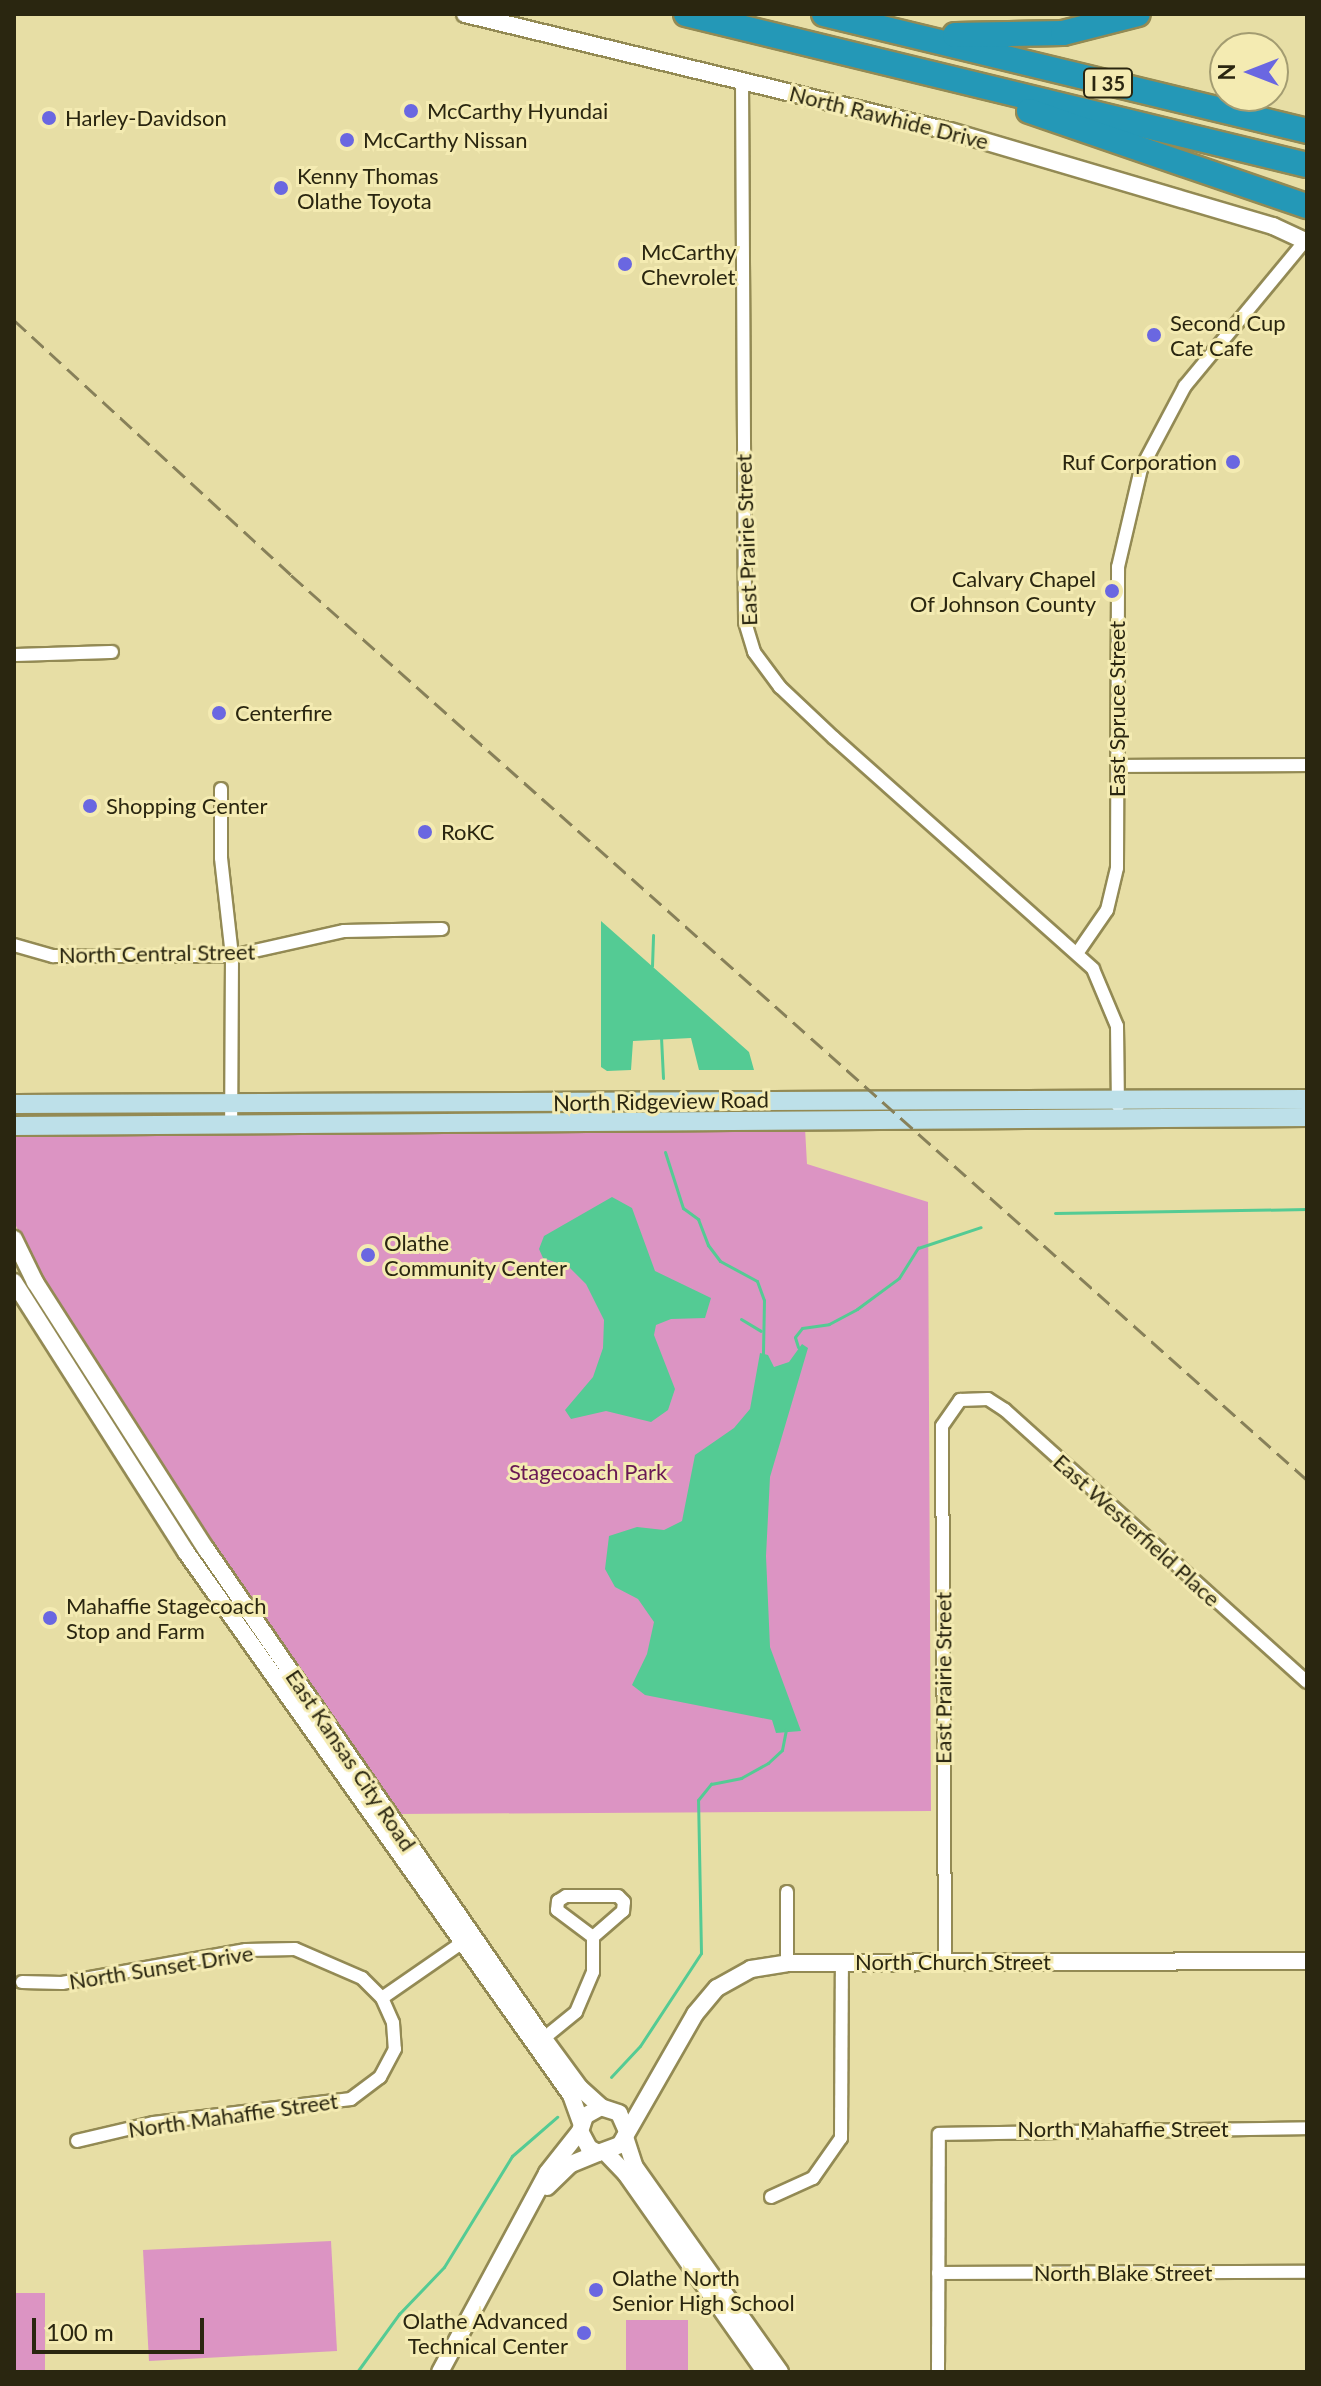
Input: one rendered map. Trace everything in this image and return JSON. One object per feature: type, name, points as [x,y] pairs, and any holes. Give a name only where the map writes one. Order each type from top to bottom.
[{"type":"highway","name":"I 35","points":[[686,14],[1307,165]]},
{"type":"highway","name":"I 35","points":[[824,14],[1307,131]]},
{"type":"highway","points":[[909,35],[1038,35],[1138,14]]},
{"type":"highway","points":[[909,68],[1307,206]]},
{"type":"main road","name":"North Ridgeview Road","points":[[14,1104],[651,1104],[832,1097],[1307,1117]]},
{"type":"main road","name":"North Ridgeview Road","points":[[14,1126],[231,1126],[1118,1109],[1307,1099]]},
{"type":"street","name":"North Rawhide Drive","points":[[465,14],[964,135],[1273,226],[1306,241]]},
{"type":"street","name":"East Prairie Street","points":[[742,81],[745,622],[754,652],[780,687],[834,738],[1078,952]]},
{"type":"street","name":"East Spruce Street","points":[[1078,952],[1107,910],[1115,884],[1118,567],[1141,469],[1180,393],[1208,354],[1267,292],[1306,241]]},
{"type":"street","points":[[14,655],[112,652]]},
{"type":"street","points":[[1117,766],[1307,765]]},
{"type":"street","points":[[221,789],[221,858],[232,956],[231,1126]]},
{"type":"street","name":"North Central Street","points":[[14,945],[53,956],[232,956],[344,931],[442,929]]},
{"type":"street","points":[[1078,952],[1103,984],[1117,1026],[1118,1109]]},
{"type":"street","name":"East Kansas City Road","points":[[14,1239],[35,1282],[169,1495],[467,1938]]},
{"type":"street","name":"East Kansas City Road","points":[[14,1282],[186,1552],[540,2042],[571,2095],[582,2141],[602,2153]]},
{"type":"street","name":"East Westerfield Place","points":[[960,1400],[988,1399],[1005,1410],[1307,1682]]},
{"type":"street","name":"East Prairie Street","points":[[945,1962],[942,1426],[960,1400]]},
{"type":"street","points":[[787,1892],[787,1963]]},
{"type":"street","points":[[540,2042],[568,2021],[585,1996],[593,1972],[593,1937],[623,1911],[624,1902],[618,1896],[558,1901],[557,1910],[593,1937]]},
{"type":"street","points":[[382,1998],[467,1938]]},
{"type":"street","name":"North Sunset Drive","points":[[22,1982],[62,1983],[246,1950],[295,1949],[362,1978],[382,1998]]},
{"type":"street","name":"North Church Street","points":[[626,2133],[695,2014],[717,1988],[751,1969],[787,1963],[1307,1961]]},
{"type":"street","points":[[771,2197],[813,2178],[828,2164],[841,2138],[842,1963]]},
{"type":"street","name":"North Mahaffie Street","points":[[77,2141],[153,2123],[351,2099],[380,2077],[395,2049],[393,2023],[382,1998]]},
{"type":"street","name":"East Kansas City Road","points":[[540,2042],[580,2088],[606,2108],[626,2133]]},
{"type":"street","name":"North Church Street","points":[[529,2206],[581,2127],[606,2108],[634,2098],[654,2080]]},
{"type":"street","name":"North Mahaffie Street","points":[[938,2273],[939,2134],[1307,2128]]},
{"type":"street","points":[[440,2372],[529,2206],[571,2164],[602,2153],[626,2133],[635,2167],[780,2372]]},
{"type":"street","points":[[602,2153],[626,2174],[765,2372]]},
{"type":"street","name":"North Blake Street","points":[[938,2273],[1307,2272]]},
{"type":"street","points":[[938,2273],[938,2372]]},
{"type":"green space","name":"Stagecoach Park","points":[[805,1128],[807,1164],[928,1202],[931,1811],[398,1814],[257,1614],[182,1492],[160,1471],[34,1269],[14,1221],[14,1133]]},
{"type":"green space","points":[[331,2241],[337,2351],[149,2361],[143,2250]]},
{"type":"green space","points":[[14,2293],[45,2293],[45,2372],[14,2372]]},
{"type":"green space","points":[[626,2320],[688,2320],[688,2372],[626,2372]]},
{"type":"shaded area","points":[[601,921],[749,1052],[754,1070],[699,1070],[691,1038],[633,1041],[631,1070],[607,1071],[601,1067]]},
{"type":"shaded area","points":[[612,1197],[632,1208],[655,1271],[711,1298],[705,1318],[671,1319],[656,1325],[654,1335],[675,1389],[668,1410],[651,1422],[606,1411],[571,1419],[565,1410],[593,1377],[603,1348],[604,1320],[586,1284],[569,1267],[543,1258],[539,1249],[544,1236]]},
{"type":"shaded area","points":[[802,1344],[808,1348],[770,1477],[766,1556],[770,1647],[801,1731],[776,1733],[772,1720],[645,1695],[632,1685],[647,1654],[654,1622],[638,1599],[615,1587],[605,1569],[609,1536],[637,1527],[664,1530],[682,1521],[695,1455],[734,1428],[750,1409],[760,1353],[768,1355],[774,1367],[789,1362]]},
{"type":"waterway","points":[[652,966],[653,935]]},
{"type":"waterway","points":[[661,1037],[663,1078]]},
{"type":"waterway","points":[[665,1152],[683,1208],[698,1219],[708,1245],[720,1261],[757,1281],[764,1300],[763,1354]]},
{"type":"waterway","points":[[1055,1213],[1307,1209]]},
{"type":"waterway","points":[[798,1347],[795,1337],[802,1328],[829,1324],[857,1309],[899,1278],[918,1248],[981,1227]]},
{"type":"waterway","points":[[741,1319],[761,1331]]},
{"type":"waterway","points":[[611,2077],[640,2046],[701,1953],[698,1800],[711,1784],[741,1778],[768,1763],[782,1750],[786,1729]]},
{"type":"waterway","points":[[357,2372],[399,2314],[444,2267],[512,2156],[557,2117]]},
{"type":"railway","points":[[14,320],[291,575],[1307,1480]]},
{"type":"place","name":"McCarthy Hyundai","points":[[411,111]]},
{"type":"place","name":"Harley-Davidson","points":[[49,118]]},
{"type":"place","name":"McCarthy Nissan","points":[[347,140]]},
{"type":"place","name":"Kenny Thomas Olathe Toyota","points":[[281,188]]},
{"type":"place","name":"McCarthy Chevrolet","points":[[625,264]]},
{"type":"place","name":"Second Cup Cat Cafe","points":[[1154,335]]},
{"type":"place","name":"Ruf Corporation","points":[[1233,462]]},
{"type":"place","name":"Calvary Chapel Of Johnson County","points":[[1112,591]]},
{"type":"place","name":"Centerfire","points":[[219,713]]},
{"type":"place","name":"Shopping Center","points":[[90,806]]},
{"type":"place","name":"RoKC","points":[[425,832]]},
{"type":"place","name":"Olathe Community Center","points":[[368,1255]]},
{"type":"place","name":"Mahaffie Stagecoach Stop and Farm","points":[[50,1618]]},
{"type":"place","name":"Olathe North Senior High School","points":[[596,2290]]},
{"type":"place","name":"Olathe Advanced Technical Center","points":[[584,2333]]}]
